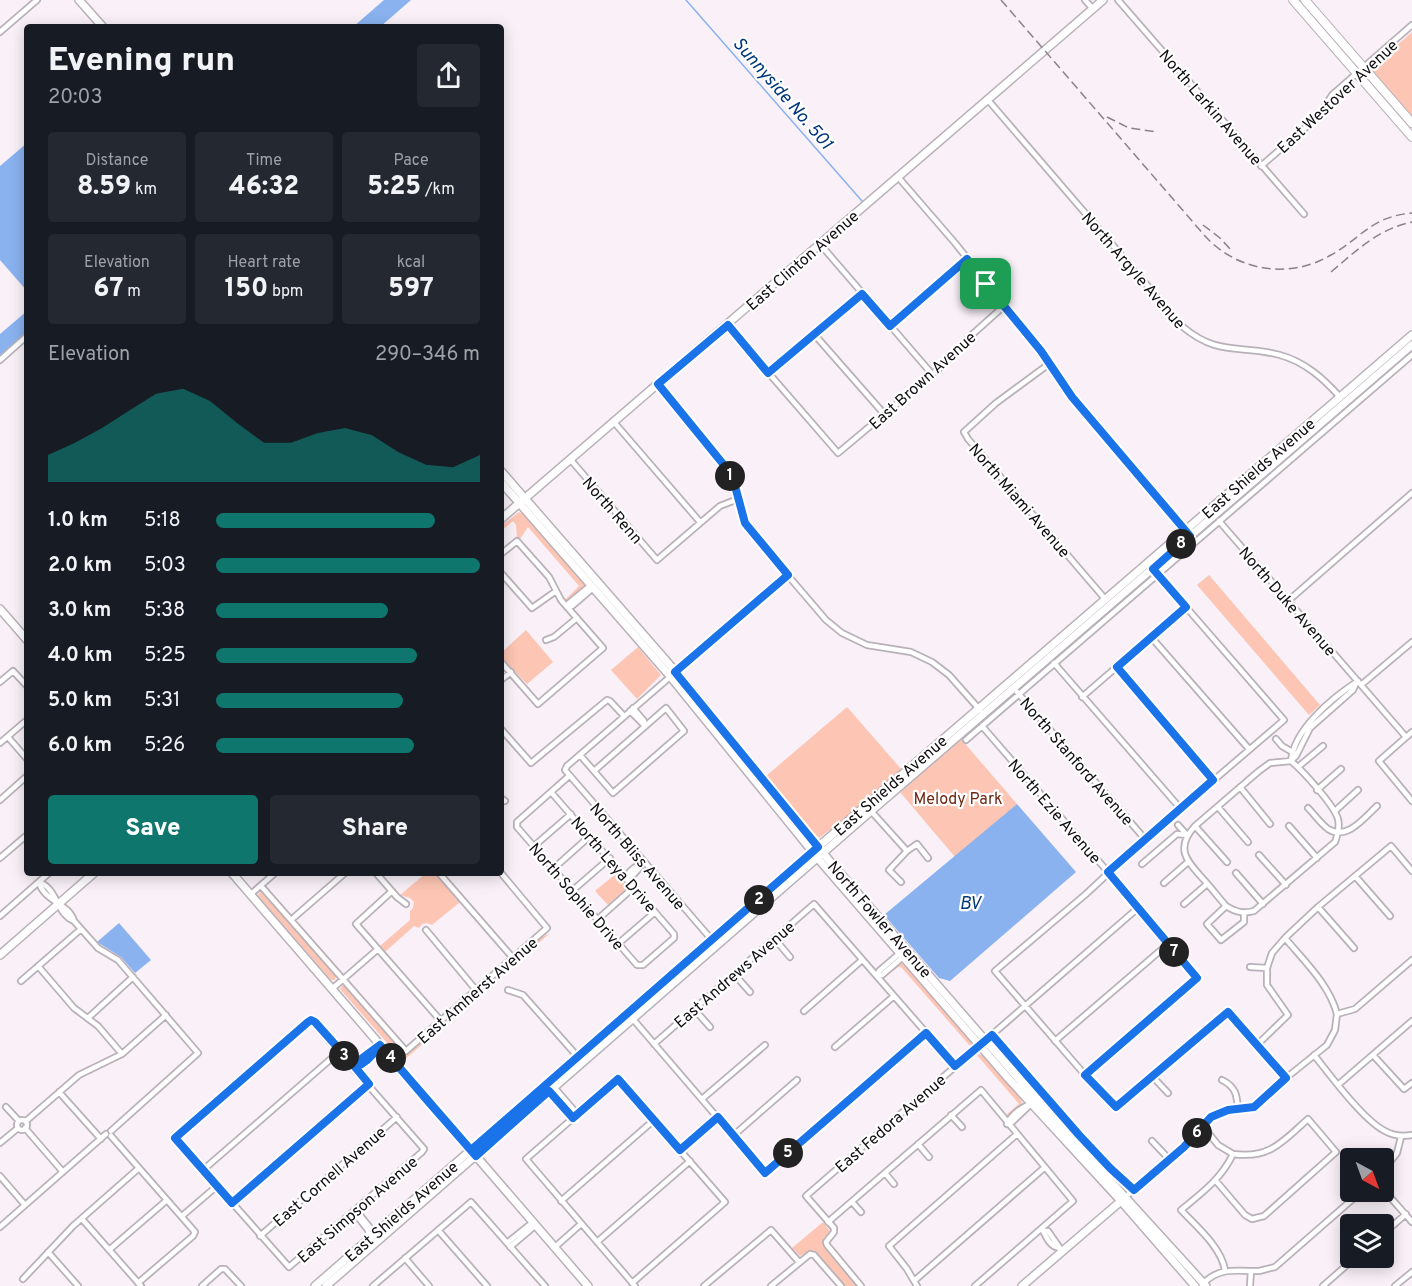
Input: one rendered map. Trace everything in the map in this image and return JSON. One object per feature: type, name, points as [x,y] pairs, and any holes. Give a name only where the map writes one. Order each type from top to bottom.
[{"type":"main road","points":[[79,0],[100,24]]},
{"type":"main road","name":"East Clinton Avenue","points":[[504,516],[1102,0]]},
{"type":"main road","points":[[1293,0],[1412,123]]},
{"type":"main road","points":[[1305,0],[1412,137]]},
{"type":"main road","name":"East Shields Avenue","points":[[315,1286],[552,1089],[630,1016],[818,852],[935,746],[1014,689],[1155,572],[1190,536],[1412,335]]},
{"type":"main road","name":"East Shields Avenue","points":[[1343,399],[1412,345]]},
{"type":"main road","name":"North Fowler Avenue","points":[[504,475],[522,501],[592,586],[673,674],[749,762],[818,852]]},
{"type":"main road","name":"North Fowler Avenue","points":[[504,485],[522,501],[620,607],[709,724],[818,852],[989,1038],[1043,1107],[1123,1199]]},
{"type":"main road","name":"East Shields Avenue","points":[[1014,689],[1106,600],[1190,536]]},
{"type":"main road","points":[[592,586],[596,586],[614,606],[620,607]]},
{"type":"main road","points":[[0,609],[24,631]]},
{"type":"main road","name":"East Shields Avenue","points":[[326,1286],[578,1057],[677,980],[751,911],[754,904],[872,811],[981,712]]},
{"type":"main road","points":[[709,724],[716,726],[734,750],[749,762]]},
{"type":"main road","points":[[902,784],[901,781],[927,757],[935,746]]},
{"type":"main road","points":[[818,852],[980,1046],[1204,1285]]},
{"type":"main road","points":[[0,955],[91,876]]},
{"type":"main road","points":[[235,876],[588,1286]]},
{"type":"main road","points":[[902,955],[907,955],[927,977],[932,978]]},
{"type":"main road","points":[[1022,1286],[1060,1250],[1123,1199]]},
{"type":"main road","points":[[1123,1199],[1195,1286]]},
{"type":"main road","points":[[343,1272],[351,1260],[374,1239],[372,1237]]},
{"type":"main road","points":[[1169,1256],[1181,1264],[1199,1284],[1204,1285]]},
{"type":"street","points":[[0,32],[37,0]]},
{"type":"street","points":[[1085,0],[1093,9]]},
{"type":"street","name":"North Larkin Avenue","points":[[1118,0],[1304,214]]},
{"type":"street","name":"East Westover Avenue","points":[[1261,166],[1319,116],[1332,95],[1412,26]]},
{"type":"street","name":"North Argyle Avenue","points":[[988,100],[1183,327],[1195,337],[1210,344],[1279,354],[1305,364],[1343,399]]},
{"type":"street","points":[[898,177],[1041,351],[1072,397],[1190,536]]},
{"type":"street","points":[[820,244],[932,374]]},
{"type":"street","points":[[890,326],[967,259]]},
{"type":"street","points":[[728,325],[768,373],[862,294]]},
{"type":"street","name":"East Brown Avenue","points":[[768,373],[838,453],[932,374],[965,340],[1004,306]]},
{"type":"street","points":[[814,334],[885,415]]},
{"type":"street","points":[[0,360],[24,339]]},
{"type":"street","name":"East Shields Avenue","points":[[1190,536],[1219,520],[1412,355]]},
{"type":"street","name":"North Miami Avenue","points":[[1049,364],[996,403],[964,432],[968,440],[1106,600]]},
{"type":"street","points":[[658,384],[724,464],[735,486],[742,517],[749,530],[826,620],[842,633],[867,645],[911,652],[932,662],[949,675],[981,712]]},
{"type":"street","points":[[613,421],[700,522],[720,506],[738,499]]},
{"type":"street","name":"North Renn","points":[[570,459],[657,560],[700,522]]},
{"type":"street","points":[[1288,601],[1412,494]]},
{"type":"street","name":"North Duke Avenue","points":[[1219,520],[1406,737]]},
{"type":"street","points":[[504,552],[517,541],[549,577],[567,608],[603,648],[538,704],[504,666]]},
{"type":"street","points":[[1155,572],[1284,720],[1180,808],[1090,891],[995,971],[1085,1075],[1116,1107],[1228,1012],[1286,1078]]},
{"type":"street","name":"East Shields Avenue","points":[[966,740],[1014,689],[1054,663],[1155,572]]},
{"type":"street","points":[[594,771],[666,708],[684,731],[613,793],[580,755],[788,575]]},
{"type":"street","points":[[504,576],[531,608],[556,591]]},
{"type":"street","points":[[567,608],[569,603],[592,586]]},
{"type":"street","points":[[1082,697],[1186,607]]},
{"type":"street","points":[[546,640],[554,637],[577,618]]},
{"type":"street","points":[[1151,637],[1249,749]]},
{"type":"street","points":[[1291,761],[1306,725],[1412,642]]},
{"type":"street","points":[[1054,663],[1180,808]]},
{"type":"street","points":[[1117,667],[1213,780]]},
{"type":"street","points":[[0,682],[13,671],[24,683]]},
{"type":"street","points":[[504,678],[511,672]]},
{"type":"street","name":"North Stanford Avenue","points":[[1014,689],[1145,839]]},
{"type":"street","points":[[504,732],[531,764],[609,700],[624,716]]},
{"type":"street","points":[[631,710],[644,725]]},
{"type":"street","points":[[0,743],[24,723]]},
{"type":"street","name":"North Ezie Avenue","points":[[981,726],[1197,978],[1085,1075]]},
{"type":"street","points":[[1412,732],[1379,762],[1412,801]]},
{"type":"street","points":[[8,737],[24,756]]},
{"type":"street","points":[[1276,740],[1295,753]]},
{"type":"street","points":[[1298,767],[1323,746]]},
{"type":"street","name":"North Bliss Avenue","points":[[580,755],[567,766],[565,770],[569,776],[715,943]]},
{"type":"street","points":[[1291,761],[1298,767],[1335,811],[1339,821],[1339,831],[1335,842],[1254,911],[1244,913],[1234,911],[1226,906],[1188,862],[1184,843],[1187,835],[1270,763],[1291,761]]},
{"type":"street","points":[[1317,790],[1341,769]]},
{"type":"street","points":[[551,792],[569,776]]},
{"type":"street","points":[[0,800],[24,779]]},
{"type":"street","points":[[1240,787],[1270,824]]},
{"type":"street","points":[[1335,811],[1358,790]]},
{"type":"street","name":"North Leya Drive","points":[[551,792],[675,936],[640,966]]},
{"type":"street","name":"North Sophie Drive","points":[[551,792],[516,826],[640,966]]},
{"type":"street","points":[[1308,808],[1329,830],[1348,831],[1377,806]]},
{"type":"street","points":[[1218,807],[1248,842]]},
{"type":"street","points":[[872,811],[907,851]]},
{"type":"street","points":[[533,847],[571,814]]},
{"type":"street","points":[[1178,825],[1187,835]]},
{"type":"street","points":[[1196,826],[1227,862]]},
{"type":"street","points":[[1289,826],[1317,858]]},
{"type":"street","points":[[1142,864],[1177,834],[1187,835]]},
{"type":"street","points":[[553,869],[590,836]]},
{"type":"street","points":[[0,858],[24,838]]},
{"type":"street","points":[[901,882],[889,870],[907,851],[917,844],[928,858]]},
{"type":"street","points":[[1257,1045],[1288,1015],[1267,985],[1266,969],[1272,953],[1285,938],[1391,846],[1412,871]]},
{"type":"street","points":[[1259,855],[1286,885]]},
{"type":"street","points":[[572,891],[609,858]]},
{"type":"street","points":[[626,878],[644,862]]},
{"type":"street","points":[[1164,883],[1188,862]]},
{"type":"street","points":[[1236,873],[1263,904]]},
{"type":"street","points":[[0,916],[46,876]]},
{"type":"street","points":[[251,894],[272,876]]},
{"type":"street","points":[[291,920],[342,876]]},
{"type":"street","points":[[379,876],[406,904]]},
{"type":"street","points":[[442,876],[513,958]]},
{"type":"street","name":"East Amherst Avenue","points":[[342,980],[406,1051],[547,928],[504,876]]},
{"type":"street","points":[[1355,876],[1390,916]]},
{"type":"street","points":[[0,1227],[109,1134],[198,1053],[118,960],[98,948],[65,908],[59,904],[55,896],[39,882]]},
{"type":"street","points":[[1184,904],[1207,884]]},
{"type":"street","points":[[261,886],[342,980]]},
{"type":"street","points":[[598,919],[634,887]]},
{"type":"street","points":[[392,891],[356,924],[441,1022]]},
{"type":"street","name":"East Andrews Avenue","points":[[654,1044],[814,904],[862,960]]},
{"type":"street","points":[[1226,906],[1207,924],[1221,940],[1244,922],[1244,913]]},
{"type":"street","points":[[1318,907],[1354,948]]},
{"type":"street","name":"East Fedora Avenue","points":[[828,1222],[806,1196],[1138,909]]},
{"type":"street","points":[[619,944],[655,912]]},
{"type":"street","points":[[21,981],[81,929]]},
{"type":"street","points":[[426,930],[476,990]]},
{"type":"street","points":[[774,938],[790,957]]},
{"type":"street","points":[[1123,1199],[1190,1141],[1202,1125],[1217,1114],[1254,1107],[1327,1045],[1335,1030],[1337,1014],[1333,999],[1285,938]]},
{"type":"street","points":[[1055,1041],[1168,944]]},
{"type":"street","points":[[333,988],[378,949]]},
{"type":"street","points":[[877,976],[879,971],[902,955]]},
{"type":"street","points":[[804,1011],[862,960],[955,1066]]},
{"type":"street","points":[[1337,1014],[1355,1009],[1412,960]]},
{"type":"street","points":[[38,966],[74,1008],[98,1026],[122,1054]]},
{"type":"street","points":[[1250,966],[1266,969]]},
{"type":"street","points":[[734,974],[750,992]]},
{"type":"street","points":[[88,1018],[133,977]]},
{"type":"street","points":[[508,990],[523,995],[578,1057]]},
{"type":"street","points":[[835,1047],[894,996]]},
{"type":"street","points":[[694,1009],[710,1027]]},
{"type":"street","points":[[63,1172],[25,1128],[26,1121],[84,1072],[122,1054],[166,1015]]},
{"type":"street","points":[[630,1016],[765,1173],[926,1033]]},
{"type":"street","points":[[260,1236],[175,1138],[311,1020],[397,1117]]},
{"type":"street","points":[[1339,1084],[1412,1022]]},
{"type":"street","points":[[989,1038],[1110,1168],[1134,1190]]},
{"type":"street","points":[[355,1067],[357,1062],[380,1045]]},
{"type":"street","points":[[702,1099],[765,1045]]},
{"type":"street","points":[[203,1170],[340,1051]]},
{"type":"street","points":[[1314,1055],[1370,1121],[1384,1131],[1401,1137],[1412,1135]]},
{"type":"street","points":[[1373,1055],[1404,1089],[1412,1083]]},
{"type":"street","points":[[1152,1076],[1168,1093]]},
{"type":"street","points":[[618,1079],[725,1202],[634,1284],[526,1159],[575,1116],[618,1079]]},
{"type":"street","points":[[734,1135],[797,1080]]},
{"type":"street","points":[[1222,1080],[1236,1092],[1238,1110]]},
{"type":"street","points":[[232,1203],[369,1084]]},
{"type":"street","points":[[552,1089],[575,1116]]},
{"type":"street","points":[[861,1286],[827,1245],[827,1238],[834,1232],[834,1228],[828,1222],[981,1090],[1073,1201],[1043,1230],[975,1286]]},
{"type":"street","points":[[59,1092],[101,1139]]},
{"type":"street","points":[[1007,1124],[1032,1103]]},
{"type":"street","points":[[6,1107],[19,1121],[26,1121]]},
{"type":"street","points":[[951,1115],[962,1127]]},
{"type":"street","name":"East Simpson Avenue","points":[[260,1236],[289,1267],[354,1212],[424,1149],[397,1117]]},
{"type":"street","name":"East Cornell Avenue","points":[[260,1236],[397,1117]]},
{"type":"street","points":[[680,1150],[718,1117]]},
{"type":"street","points":[[1202,1125],[1218,1144],[1233,1154],[1251,1156],[1272,1150],[1308,1119],[1336,1152],[1264,1216],[1252,1219],[1245,1215],[1216,1180]]},
{"type":"street","points":[[561,1201],[654,1120]]},
{"type":"street","points":[[0,1143],[18,1128],[19,1121]]},
{"type":"street","points":[[18,1128],[20,1130],[25,1128]]},
{"type":"street","points":[[82,1219],[139,1285],[195,1232],[109,1134]]},
{"type":"street","points":[[1016,1135],[889,1246],[915,1283],[1044,1168]]},
{"type":"street","points":[[1394,1157],[1401,1137]]},
{"type":"street","points":[[1152,1141],[1169,1160]]},
{"type":"street","points":[[918,1144],[929,1157]]},
{"type":"street","points":[[1225,1270],[1218,1252],[1182,1210],[1216,1180],[1226,1169],[1233,1154]]},
{"type":"street","points":[[597,1242],[690,1161]]},
{"type":"street","points":[[23,1279],[82,1219],[139,1168]]},
{"type":"street","points":[[885,1173],[894,1184]]},
{"type":"street","points":[[0,1176],[25,1205]]},
{"type":"street","points":[[182,1216],[217,1186]]},
{"type":"street","points":[[109,1250],[167,1200]]},
{"type":"street","points":[[1394,1201],[1412,1222]]},
{"type":"street","points":[[374,1286],[471,1202],[545,1286]]},
{"type":"street","points":[[852,1202],[861,1212]]},
{"type":"street","points":[[1204,1285],[1215,1274],[1225,1270],[1260,1271],[1275,1267],[1349,1202]]},
{"type":"street","points":[[354,1212],[359,1214],[372,1237]]},
{"type":"street","points":[[1394,1224],[1406,1214]]},
{"type":"street","points":[[509,1245],[534,1224]]},
{"type":"street","points":[[555,1247],[581,1224]]},
{"type":"street","points":[[438,1230],[487,1286]]},
{"type":"street","points":[[705,1286],[771,1230],[800,1262]]},
{"type":"street","points":[[1043,1230],[1048,1231],[1058,1243],[1060,1250]]},
{"type":"street","points":[[48,1252],[78,1286]]},
{"type":"street","points":[[771,1286],[810,1254],[814,1255],[841,1286]]},
{"type":"street","points":[[405,1258],[429,1286]]},
{"type":"street","points":[[1323,1286],[1343,1268]]},
{"type":"street","points":[[202,1286],[221,1269],[225,1269],[242,1286]]},
{"type":"street","points":[[1250,1286],[1251,1271]]},
{"type":"street","points":[[1395,1286],[1412,1272]]},
{"type":"green space","points":[[1412,32],[1412,118],[1372,70]]},
{"type":"green space","points":[[519,512],[523,514],[584,583],[584,587],[569,600],[565,600],[579,586],[528,527],[520,539],[517,538],[516,525],[513,521],[504,528],[504,524]]},
{"type":"green space","points":[[1209,575],[1320,705],[1309,715],[1197,585]]},
{"type":"green space","points":[[526,630],[553,662],[527,684],[504,661],[504,650]]},
{"type":"green space","points":[[638,647],[661,675],[637,699],[611,670]]},
{"type":"green space","points":[[847,707],[902,770],[819,838],[801,820],[766,776]]},
{"type":"green space","name":"Melody Park","points":[[961,739],[1017,804],[955,857],[900,792]]},
{"type":"green space","points":[[617,873],[627,888],[608,905],[595,891]]},
{"type":"green space","points":[[422,876],[437,876],[460,902],[432,925],[422,924],[419,928],[414,926],[385,952],[380,946],[410,920],[410,911],[414,902],[400,895]]},
{"type":"green space","points":[[261,892],[336,976],[335,980],[331,980],[259,897],[258,894]]},
{"type":"green space","points":[[550,933],[403,1061],[340,989],[345,986],[402,1052],[407,1054],[542,937]]},
{"type":"green space","points":[[899,964],[904,964],[971,1042],[971,1047],[901,967],[884,978]]},
{"type":"green space","points":[[976,1054],[982,1055],[1022,1100],[1021,1106],[1008,1116],[1005,1116],[1019,1104]]},
{"type":"green space","points":[[823,1222],[830,1231],[823,1239],[823,1246],[857,1286],[845,1286],[817,1253],[809,1251],[800,1256],[792,1248]]},
{"type":"water","points":[[384,0],[411,0],[383,24],[356,24]]},
{"type":"water","points":[[24,146],[24,288],[0,260],[0,166]]},
{"type":"water","points":[[24,314],[24,338],[0,358],[0,334]]},
{"type":"water","name":"BV","points":[[1017,804],[1076,872],[950,981],[939,978],[884,915]]},
{"type":"water","points":[[119,923],[151,960],[135,973],[121,957],[97,942]]},
{"type":"waterway","name":"Sunnyside No. 501","points":[[686,0],[862,201]]},
{"type":"railway","points":[[1001,0],[1205,236],[1232,257],[1264,268],[1298,268],[1331,255],[1376,223],[1398,215],[1412,213]]},
{"type":"railway","points":[[1107,117],[1129,128],[1157,132]]},
{"type":"railway","points":[[1331,272],[1378,235],[1412,222]]},
{"type":"railway","points":[[1203,225],[1231,250]]},
{"type":"route","points":[[986,284],[967,259],[890,326],[862,294],[768,373],[728,325],[658,384],[728,470],[745,523],[788,575],[675,672],[818,847],[471,1150],[380,1045],[375,1053],[360,1066],[355,1067],[311,1020],[175,1138],[232,1203],[369,1084],[355,1067],[357,1062],[380,1045],[476,1156],[549,1091],[573,1118],[618,1079],[680,1150],[718,1117],[765,1173],[926,1033],[955,1066],[992,1035],[1079,1135],[1134,1190],[1184,1147],[1211,1117],[1228,1110],[1254,1107],[1286,1078],[1228,1012],[1116,1107],[1085,1075],[1197,978],[1108,872],[1213,780],[1117,667],[1186,607],[1153,569],[1190,536],[1072,397],[1041,351],[986,284]]}]
